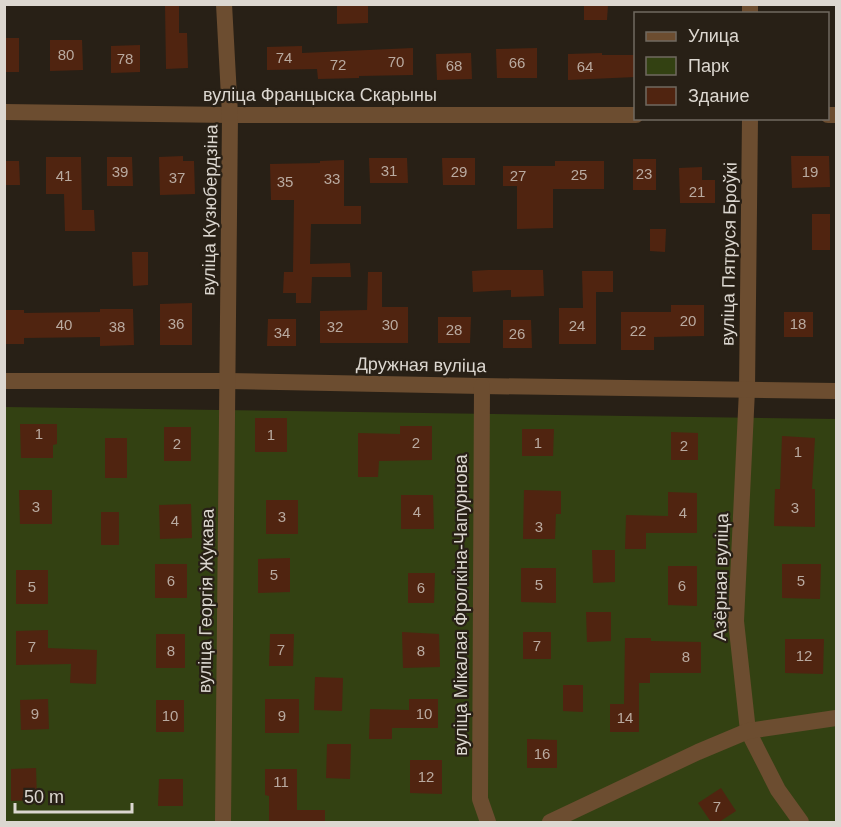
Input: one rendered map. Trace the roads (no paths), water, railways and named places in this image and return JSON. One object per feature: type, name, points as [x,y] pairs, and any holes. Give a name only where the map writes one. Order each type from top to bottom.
[{"type":"street","name":"вуліца Кузюбердзіна","points":[[224,4],[230,115],[228,381]]},
{"type":"street","name":"вуліца Францыска Скарыны","points":[[4,112],[230,115],[634,115]]},
{"type":"street","name":"вуліца Пятруся Броўкі","points":[[747,390],[750,120]]},
{"type":"street","name":"Дружная вуліца","points":[[4,381],[228,381],[837,391]]},
{"type":"street","name":"вуліца Георгія Жукава","points":[[223,822],[228,381]]},
{"type":"street","name":"вуліца Мікалая Фролкіна-Чапурнова","points":[[482,386],[480,799],[488,822]]},
{"type":"street","name":"Азёрная вуліца","points":[[747,390],[736,621],[748,731],[778,790],[801,822]]},
{"type":"street","points":[[549,822],[748,731],[837,718]]}]
